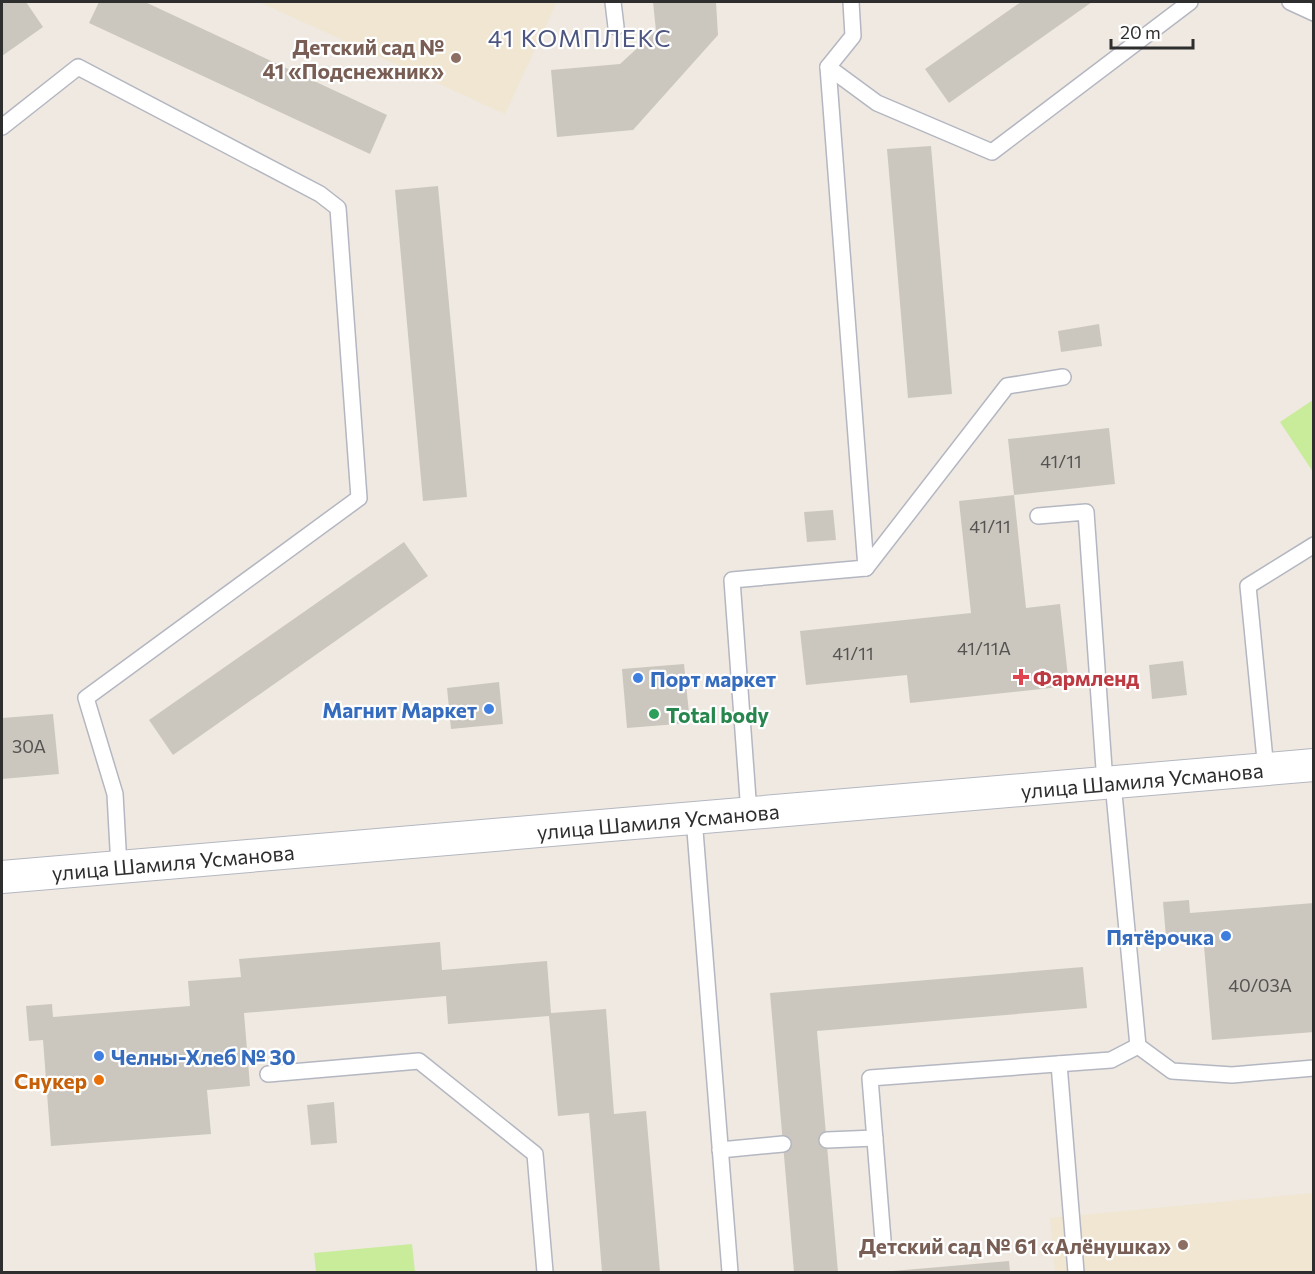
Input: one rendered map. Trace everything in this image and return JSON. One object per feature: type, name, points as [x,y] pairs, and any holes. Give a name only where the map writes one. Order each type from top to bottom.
[{"type":"street","name":"улица Шамиля Усманова","points":[[2,877],[1314,765]]},
{"type":"lane","points":[[613,2],[616,27]]},
{"type":"lane","points":[[851,2],[853,36],[828,67],[866,568]]},
{"type":"lane","points":[[828,67],[877,103],[992,152],[1190,2]]},
{"type":"lane","points":[[1290,2],[1314,13]]},
{"type":"lane","points":[[2,127],[78,67],[320,194],[338,208],[359,498],[86,698],[115,794],[119,867]]},
{"type":"lane","points":[[749,813],[732,580],[866,568],[1007,386],[1063,377]]},
{"type":"lane","points":[[1038,516],[1086,512],[1109,783],[1138,1046],[1172,1071],[1232,1075],[1314,1068]]},
{"type":"lane","points":[[1266,770],[1248,586],[1314,544]]},
{"type":"lane","points":[[694,818],[730,1272]]},
{"type":"lane","points":[[883,1240],[870,1078],[1111,1060],[1138,1046]]},
{"type":"lane","points":[[268,1074],[419,1061],[536,1154],[545,1272]]},
{"type":"lane","points":[[1059,1064],[1076,1272]]},
{"type":"lane","points":[[827,1140],[875,1138]]},
{"type":"lane","points":[[720,1150],[783,1144]]},
{"type":"shaded area","name":"Детский сад № 41 «Подснежник»","points":[[259,2],[557,2],[505,114]]},
{"type":"shaded area","name":"Детский сад № 61 «Алёнушка»","points":[[1313,1193],[1313,1272],[1055,1272],[1050,1218]]},
{"type":"green space","points":[[1313,400],[1313,472],[1280,422]]},
{"type":"green space","points":[[412,1244],[415,1272],[316,1272],[314,1253]]},
{"type":"building","points":[[26,2],[43,27],[2,56],[2,4]]},
{"type":"building","points":[[99,2],[145,2],[387,115],[370,154],[89,23]]},
{"type":"building","points":[[653,2],[716,2],[718,35],[633,130],[557,137],[551,70],[620,64],[656,31]]},
{"type":"building","points":[[1021,2],[1092,2],[949,103],[925,69]]},
{"type":"building","points":[[931,146],[952,394],[908,398],[887,149]]},
{"type":"building","points":[[438,186],[467,497],[423,501],[395,190]]},
{"type":"building","points":[[1099,324],[1102,346],[1061,352],[1058,331]]},
{"type":"building","points":[[1109,428],[1115,484],[1014,495],[1008,439]]},
{"type":"building","points":[[1014,495],[1026,608],[1060,604],[1069,686],[910,703],[907,675],[806,685],[800,631],[971,613],[959,501]]},
{"type":"building","points":[[833,510],[836,540],[807,542],[804,512]]},
{"type":"building","points":[[404,542],[428,576],[173,755],[149,720]]},
{"type":"building","points":[[1183,661],[1187,695],[1152,699],[1149,665]]},
{"type":"building","points":[[684,664],[690,723],[627,728],[622,669]]},
{"type":"building","points":[[499,682],[503,724],[451,729],[447,688]]},
{"type":"building","points":[[53,714],[59,774],[2,779],[2,718]]},
{"type":"building","points":[[1189,900],[1190,913],[1314,903],[1314,1032],[1212,1040],[1203,934],[1166,937],[1163,902]]},
{"type":"building","points":[[440,942],[442,970],[547,961],[551,1013],[606,1009],[614,1114],[646,1111],[660,1272],[602,1272],[589,1113],[558,1116],[549,1016],[448,1024],[446,996],[244,1013],[250,1086],[207,1090],[211,1134],[51,1146],[43,1040],[29,1041],[26,1006],[52,1004],[53,1017],[190,1006],[188,981],[241,977],[239,959]]},
{"type":"building","points":[[1083,967],[1087,1008],[817,1031],[838,1272],[794,1272],[770,993]]},
{"type":"building","points":[[334,1102],[337,1143],[311,1145],[307,1105]]},
{"type":"building","points":[[1009,1261],[1010,1272],[893,1272],[893,1271]]},
{"type":"place","name":"Детский сад № 41 «Подснежник»","points":[[456,58]]},
{"type":"place","name":"Фармленд","points":[[1021,677]]},
{"type":"place","name":"Порт маркет","points":[[638,678]]},
{"type":"place","name":"Магнит Маркет","points":[[489,709]]},
{"type":"place","name":"Total body","points":[[654,714]]},
{"type":"place","name":"Пятёрочка","points":[[1226,936]]},
{"type":"place","name":"Челны-Хлеб № 30","points":[[99,1056]]},
{"type":"place","name":"Снукер","points":[[99,1080]]},
{"type":"place","name":"Детский сад № 61 «Алёнушка»","points":[[1183,1245]]},
{"type":"district","name":"41 КОМПЛЕКС","points":[[580,37]]}]
